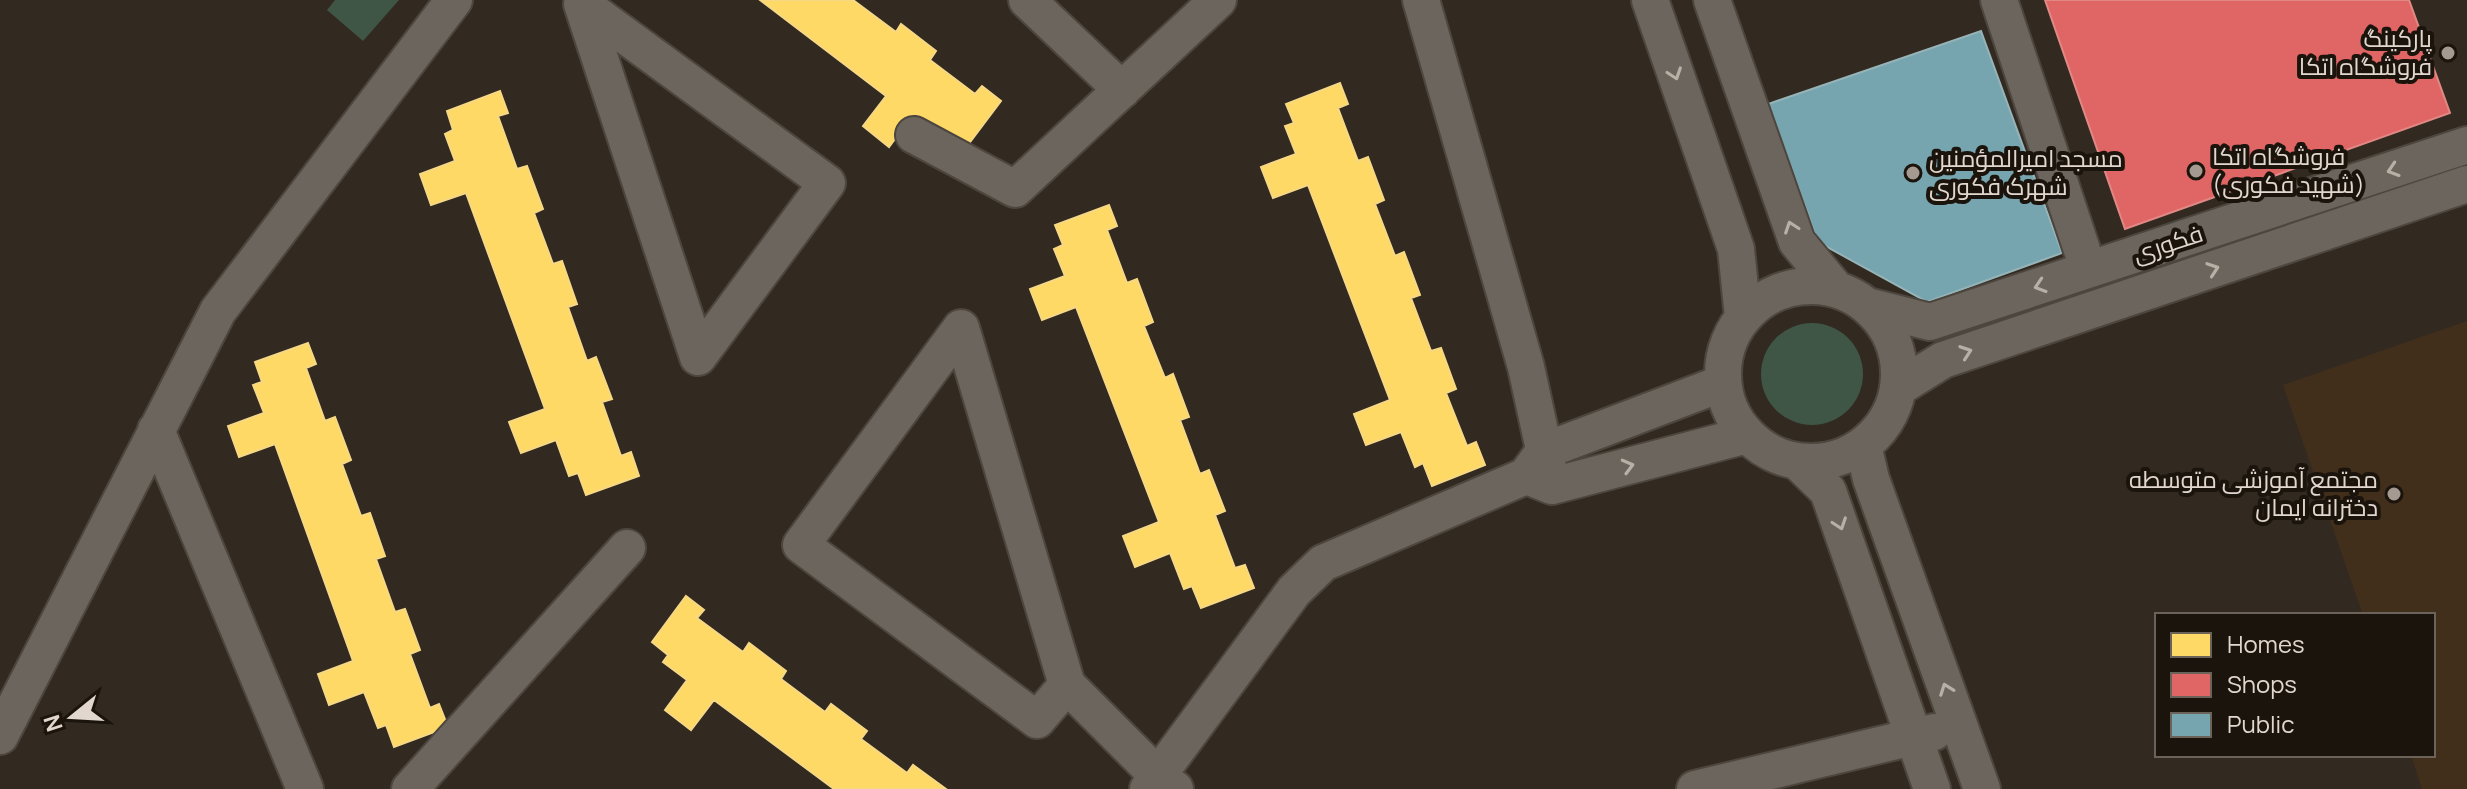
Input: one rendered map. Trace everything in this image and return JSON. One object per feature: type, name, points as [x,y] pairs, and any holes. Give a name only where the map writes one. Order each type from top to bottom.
[{"type":"street","points":[[0,736],[218,311],[454,0]]},
{"type":"street","points":[[1027,0],[1122,90]]},
{"type":"street","points":[[914,135],[1015,189],[1218,0]]},
{"type":"street","points":[[1421,0],[1526,367],[1541,471]]},
{"type":"street","points":[[1650,0],[1736,249],[1743,317]]},
{"type":"street","points":[[1712,0],[1797,242],[1852,298],[1883,323],[1899,365],[1898,388],[1891,410],[1879,430],[1863,445],[1843,456],[1820,462],[1779,456],[1747,435],[1735,420],[1723,383],[1727,348],[1743,317],[1760,301],[1780,291],[1803,286],[1852,298]]},
{"type":"street","points":[[1999,0],[2082,250]]},
{"type":"street","points":[[579,2],[827,183],[698,357],[621,122],[579,2]]},
{"type":"street","name":"فکوری","points":[[1852,298],[1930,322],[2467,145]]},
{"type":"street","name":"فکوری","points":[[1898,388],[1943,360],[2467,184]]},
{"type":"street","points":[[1067,685],[1037,720],[801,545],[961,328],[1067,685],[1160,785],[1294,591],[1323,563],[1541,471],[1723,383]]},
{"type":"street","points":[[156,430],[305,789]]},
{"type":"street","points":[[1541,471],[1747,435]]},
{"type":"street","points":[[1863,445],[1871,479],[1982,789]]},
{"type":"street","points":[[1797,461],[1828,491],[1932,789]]},
{"type":"street","points":[[410,789],[627,548]]},
{"type":"street","points":[[1695,789],[1959,726]]},
{"type":"shaded area","name":"مجتمع آموزشی متوسطه دخترانه ایمان","points":[[2467,321],[2467,789],[2422,789],[2412,757],[2435,757],[2435,613],[2362,613],[2283,385]]},
{"type":"green space","points":[[335,0],[399,0],[363,41],[327,10]]},
{"type":"green space","points":[[1812,323],[1832,326],[1855,345],[1860,354],[1863,374],[1860,394],[1841,417],[1832,422],[1812,425],[1792,422],[1769,403],[1764,394],[1761,374],[1764,354],[1783,331],[1792,326]]},
{"type":"building: Homes","points":[[760,0],[853,0],[896,32],[901,24],[936,51],[930,60],[975,94],[982,86],[1001,101],[967,146],[948,132],[942,139],[912,116],[889,147],[863,126],[886,96]]},
{"type":"building: Homes","points":[[1340,83],[1348,104],[1338,108],[1358,161],[1368,157],[1384,200],[1375,204],[1395,256],[1404,252],[1420,295],[1411,298],[1431,351],[1441,348],[1456,389],[1446,393],[1467,446],[1476,442],[1485,465],[1432,486],[1423,463],[1415,467],[1401,432],[1366,445],[1354,414],[1390,400],[1308,185],[1273,198],[1261,167],[1296,154],[1285,126],[1294,123],[1286,104]]},
{"type":"building: Homes","points":[[500,91],[508,113],[498,116],[517,169],[527,166],[543,209],[534,213],[553,264],[562,261],[577,304],[568,307],[587,361],[596,357],[612,399],[602,402],[621,456],[631,452],[639,476],[586,495],[578,473],[569,476],[556,440],[521,453],[509,422],[545,409],[466,193],[431,205],[420,174],[455,161],[445,134],[453,130],[447,111]]},
{"type":"building: Homes","points":[[1109,205],[1117,226],[1107,230],[1127,283],[1137,279],[1153,322],[1144,326],[1165,378],[1173,374],[1189,417],[1180,420],[1200,474],[1209,470],[1225,511],[1215,515],[1235,568],[1245,565],[1254,588],[1201,608],[1192,586],[1184,589],[1170,553],[1135,567],[1123,536],[1159,522],[1076,307],[1042,320],[1030,289],[1065,276],[1054,249],[1063,245],[1055,225]]},
{"type":"building: Homes","points":[[308,343],[316,364],[306,368],[325,421],[335,417],[351,460],[342,464],[361,516],[370,513],[385,556],[376,559],[395,612],[405,609],[420,650],[410,654],[430,708],[439,704],[448,727],[394,747],[386,725],[378,728],[364,692],[329,705],[318,674],[353,661],[275,444],[239,457],[228,426],[264,413],[253,385],[262,382],[255,362]]},
{"type":"building: Homes","points":[[686,596],[704,610],[697,618],[743,652],[749,643],[786,671],[781,679],[825,712],[831,704],[867,731],[861,739],[907,773],[913,765],[946,789],[834,789],[714,700],[691,730],[665,710],[687,680],[663,662],[668,655],[652,642]]},
{"type":"building: Shops","name":"فروشگاه اتکا (شهید فکوری)","points":[[2045,0],[2409,0],[2450,113],[2125,229]]},
{"type":"building: Public","name":"مسجد امیرالمؤمنین شهرک فکوری","points":[[1981,31],[2062,253],[1927,302],[1818,242],[1768,104]]},
{"type":"place","name":"پارکینگ فروشگاه اتکا","points":[[2448,53]]},
{"type":"place","name":"فروشگاه اتکا (شهید فکوری)","points":[[2196,171]]},
{"type":"place","name":"مسجد امیرالمؤمنین شهرک فکوری","points":[[1913,173]]},
{"type":"place","name":"مجتمع آموزشی متوسطه دخترانه ایمان","points":[[2394,494]]}]
